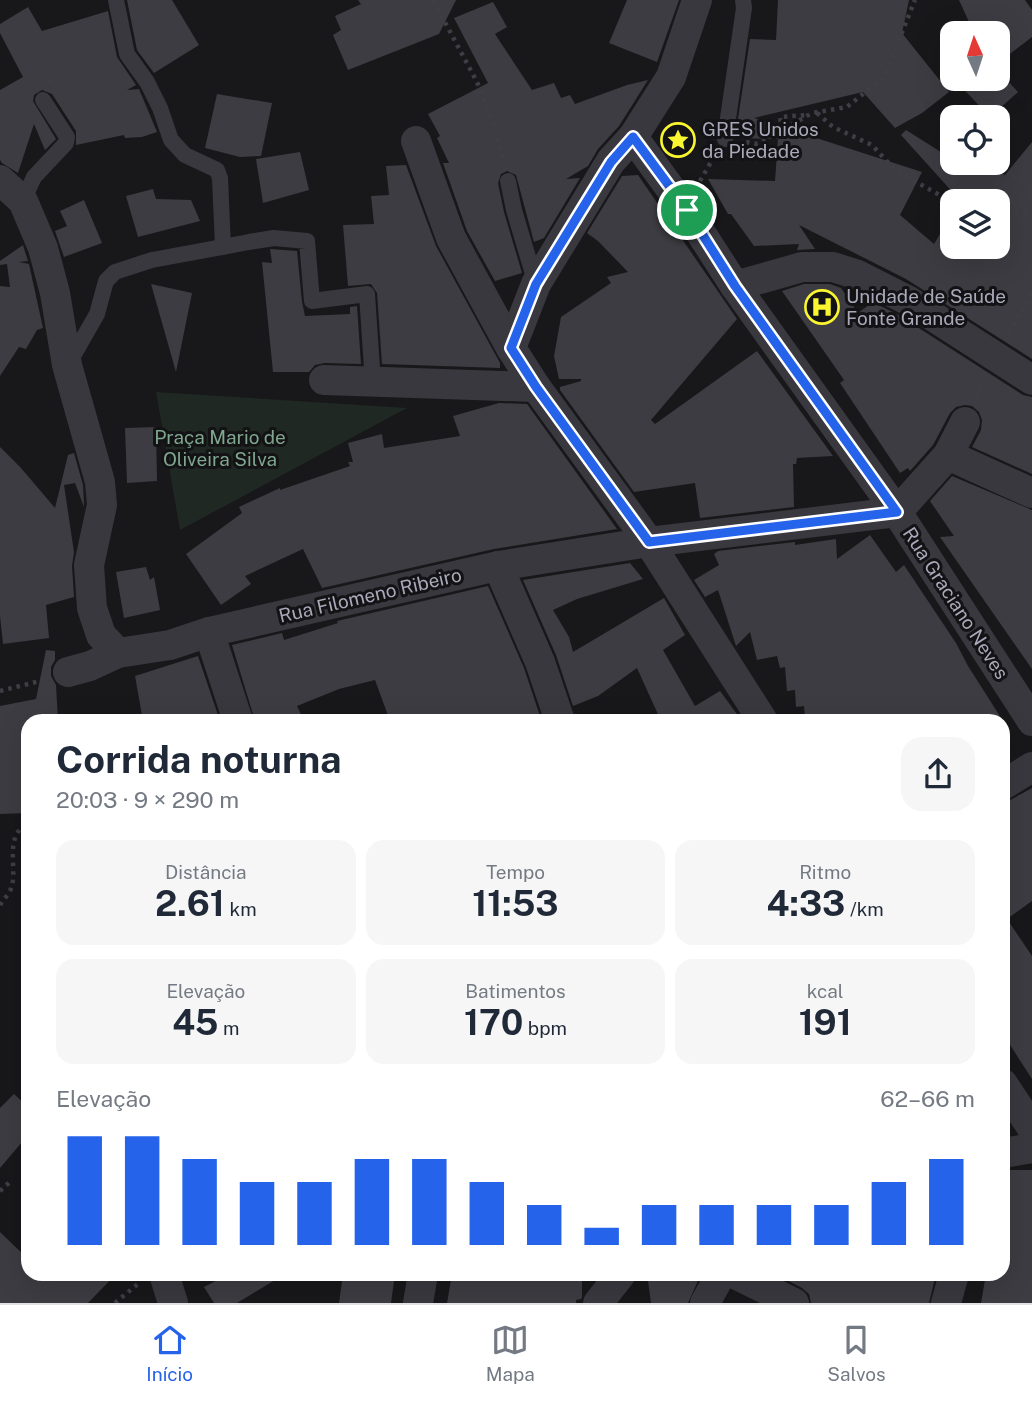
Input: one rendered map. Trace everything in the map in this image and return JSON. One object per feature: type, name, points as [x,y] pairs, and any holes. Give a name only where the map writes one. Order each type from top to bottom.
[{"type":"street","points":[[511,348],[536,284],[611,162],[633,137],[671,77],[697,0]]},
{"type":"street","name":"Rua Graciano Neves","points":[[633,137],[687,210],[735,286],[897,512],[1032,721]]},
{"type":"street","points":[[416,141],[451,238],[511,348],[536,387],[649,542],[759,714]]},
{"type":"street","points":[[0,180],[23,201],[43,247],[60,312],[67,365],[100,482],[102,505],[89,565],[92,608],[109,644]]},
{"type":"street","points":[[735,286],[802,267],[833,267],[858,275],[909,301],[1032,380]]},
{"type":"street","points":[[324,380],[536,387]]},
{"type":"street","points":[[897,512],[948,455],[965,422]]},
{"type":"street","points":[[948,455],[1032,493]]},
{"type":"street","name":"Rua Filomeno Ribeiro","points":[[68,672],[90,666],[109,644],[170,645],[208,632],[498,566],[649,542],[897,512]]},
{"type":"street","points":[[498,566],[540,662],[558,714]]},
{"type":"street","points":[[208,632],[236,714]]},
{"type":"street","points":[[1010,781],[1032,767]]},
{"type":"street","points":[[1010,1095],[1032,1128]]},
{"type":"street","points":[[1010,1152],[1032,1148]]},
{"type":"street","points":[[156,1281],[173,1303]]},
{"type":"street","points":[[598,1303],[616,1281]]},
{"type":"street","points":[[624,1281],[629,1303]]},
{"type":"street","points":[[705,1303],[717,1281]]},
{"type":"street","points":[[749,1281],[794,1303]]},
{"type":"street","points":[[946,1303],[952,1281]]},
{"type":"lane","points":[[116,0],[127,54],[147,82],[171,140],[185,155],[217,170],[220,178],[223,247]]},
{"type":"lane","points":[[724,139],[743,0]]},
{"type":"lane","points":[[23,201],[34,177],[66,142],[67,137],[43,100]]},
{"type":"lane","points":[[508,181],[536,284]]},
{"type":"lane","points":[[67,365],[97,314],[106,281],[115,272],[152,260],[274,238],[307,241],[312,301],[368,294],[373,383]]},
{"type":"path","points":[[433,0],[477,82],[493,122],[508,181]]},
{"type":"path","points":[[782,130],[780,117],[847,107],[884,78],[915,0]]},
{"type":"path","points":[[817,112],[833,127],[872,145],[895,170],[940,195]]},
{"type":"path","points":[[687,210],[724,139],[755,144],[807,115]]},
{"type":"path","points":[[1010,213],[1032,210]]},
{"type":"path","points":[[965,422],[995,355],[1032,293]]},
{"type":"path","points":[[0,691],[68,672]]},
{"type":"path","points":[[0,905],[11,890],[13,841],[21,829]]},
{"type":"path","points":[[0,1191],[10,1181]]},
{"type":"path","points":[[115,1303],[147,1281]]},
{"type":"green space","name":"Praça Mario de Oliveira Silva","points":[[156,392],[407,408],[180,530]]},
{"type":"building","points":[[127,0],[172,0],[199,45],[154,73],[137,50]]},
{"type":"building","points":[[358,0],[456,0],[439,34],[348,70],[333,35],[341,30],[335,16],[361,4]]},
{"type":"building","points":[[627,0],[679,0],[657,62],[609,43]]},
{"type":"building","points":[[778,0],[909,0],[902,33],[940,81],[940,91],[949,92],[922,113],[895,128],[863,92],[754,118],[922,172],[900,215],[934,244],[940,234],[940,259],[1010,259],[1010,189],[950,189],[901,135],[906,130],[940,151],[940,175],[1010,175],[1010,169],[1032,142],[1032,359],[906,279],[799,225],[815,249],[797,250],[799,244],[754,246],[731,214],[728,214],[708,179],[775,181],[778,139],[739,138],[738,119],[750,39],[776,40]]},
{"type":"building","points":[[959,0],[1025,0],[1032,10],[1032,37],[1010,54],[1010,21],[969,21]]},
{"type":"building","points":[[493,2],[507,27],[495,34],[532,90],[554,83],[561,98],[570,95],[575,104],[648,80],[619,126],[598,149],[588,166],[566,179],[580,178],[544,238],[534,242],[516,175],[507,171],[501,174],[498,183],[504,212],[522,273],[495,281],[467,231],[443,163],[449,163],[437,138],[440,136],[428,114],[488,83],[454,18]]},
{"type":"building","points":[[28,7],[42,31],[108,11],[117,57],[136,85],[127,90],[139,89],[157,132],[142,137],[125,138],[124,135],[76,145],[76,131],[52,94],[42,90],[34,95],[33,101],[56,139],[45,150],[34,124],[18,173],[2,163],[0,90],[23,77],[0,33],[0,24]]},
{"type":"building","points":[[1010,83],[1018,92],[1003,105],[979,105],[965,91],[1010,91]]},
{"type":"building","points":[[217,94],[272,103],[261,156],[240,157],[205,148]]},
{"type":"building","points":[[300,152],[309,190],[263,203],[256,159]]},
{"type":"building","points":[[406,165],[436,246],[500,363],[500,368],[382,364],[377,293],[371,284],[348,286],[343,225],[374,224],[371,196],[389,195],[386,166]]},
{"type":"building","points":[[638,175],[737,319],[651,420],[655,424],[757,351],[833,456],[797,458],[796,464],[793,464],[794,507],[700,518],[695,483],[634,492],[560,390],[560,387],[581,381],[559,379],[554,356],[561,317],[611,283],[607,277],[628,272],[587,233],[622,176]]},
{"type":"building","points":[[153,189],[156,199],[191,200],[200,221],[138,237],[126,196]]},
{"type":"building","points":[[84,200],[102,243],[64,257],[55,231],[67,226],[60,211]]},
{"type":"building","points":[[23,245],[28,261],[19,262],[29,264],[43,328],[37,330],[26,349],[19,347],[0,376],[0,286],[10,287],[7,264],[0,265],[0,261]]},
{"type":"building","points":[[270,249],[297,251],[305,316],[350,314],[350,307],[357,306],[361,364],[325,363],[315,365],[309,372],[273,372],[262,262],[272,263]]},
{"type":"building","points":[[151,284],[192,293],[176,372]]},
{"type":"building","points":[[804,284],[830,284],[841,288],[858,313],[873,302],[900,316],[1023,395],[1032,397],[1032,474],[972,447],[981,430],[982,420],[979,412],[972,406],[965,405],[956,407],[950,413],[933,445],[910,471],[908,468],[900,473],[840,383],[844,380],[782,291]]},
{"type":"building","points":[[499,403],[527,404],[617,529],[494,549],[322,588],[303,549],[245,576],[251,584],[221,605],[186,554],[242,513],[239,507],[280,488],[350,466],[348,462],[353,462],[348,443],[382,434],[384,448],[460,436],[453,416]]},
{"type":"building","points":[[156,427],[157,481],[127,483],[125,428]]},
{"type":"building","points":[[0,447],[55,508],[68,455],[74,453],[83,485],[84,507],[75,483],[64,485],[74,552],[74,597],[46,605],[49,638],[3,644],[0,616]]},
{"type":"building","points":[[952,476],[1032,510],[1032,669],[940,537],[954,536],[930,501]]},
{"type":"building","points":[[870,535],[896,572],[904,565],[956,643],[999,714],[805,714],[804,706],[796,707],[795,690],[787,691],[785,667],[780,668],[777,656],[757,660],[750,632],[736,646],[718,590],[705,597],[694,580],[719,565],[714,554],[718,551],[836,539],[837,559]]},
{"type":"building","points":[[630,563],[643,579],[577,599],[553,610],[569,637],[573,652],[664,598],[685,635],[663,650],[695,706],[720,691],[737,714],[658,714],[637,668],[598,696],[573,706],[556,655],[523,580]]},
{"type":"building","points":[[146,567],[150,580],[154,577],[160,610],[124,618],[116,572]]},
{"type":"building","points":[[488,586],[524,668],[539,714],[387,714],[375,680],[339,689],[297,706],[301,714],[253,714],[232,645],[282,633],[284,640],[338,623],[337,621]]},
{"type":"building","points":[[46,650],[55,651],[51,676],[56,685],[58,714],[21,714],[21,813],[0,814],[0,706],[36,699]]},
{"type":"building","points":[[198,656],[218,714],[142,714],[135,676]]},
{"type":"building","points":[[1032,788],[1032,901],[1010,917],[1010,800]]},
{"type":"building","points":[[1010,923],[1032,956],[1032,1079],[1010,1045]]},
{"type":"building","points":[[14,1094],[21,1100],[21,1143],[0,1168],[0,1108]]},
{"type":"building","points":[[1010,1170],[1032,1170],[1032,1303],[981,1303],[985,1281],[1010,1281]]},
{"type":"building","points":[[0,1232],[21,1252],[21,1281],[109,1281],[88,1303],[0,1303]]},
{"type":"building","points":[[216,1281],[273,1281],[237,1303],[214,1303],[204,1287]]},
{"type":"building","points":[[342,1281],[394,1281],[391,1303],[339,1303]]},
{"type":"building","points":[[451,1281],[582,1281],[582,1297],[576,1300],[576,1303],[447,1303]]},
{"type":"building","points":[[648,1281],[698,1281],[688,1303],[651,1303]]},
{"type":"building","points":[[788,1281],[934,1281],[929,1303],[811,1303],[809,1294]]},
{"type":"place","name":"GRES Unidos da Piedade","points":[[678,140]]},
{"type":"place","name":"Unidade de Saúde Fonte Grande","points":[[822,307]]},
{"type":"route","points":[[633,137],[687,210],[735,286],[897,512],[649,542],[536,387],[511,348],[536,284],[611,162],[633,137]]}]
